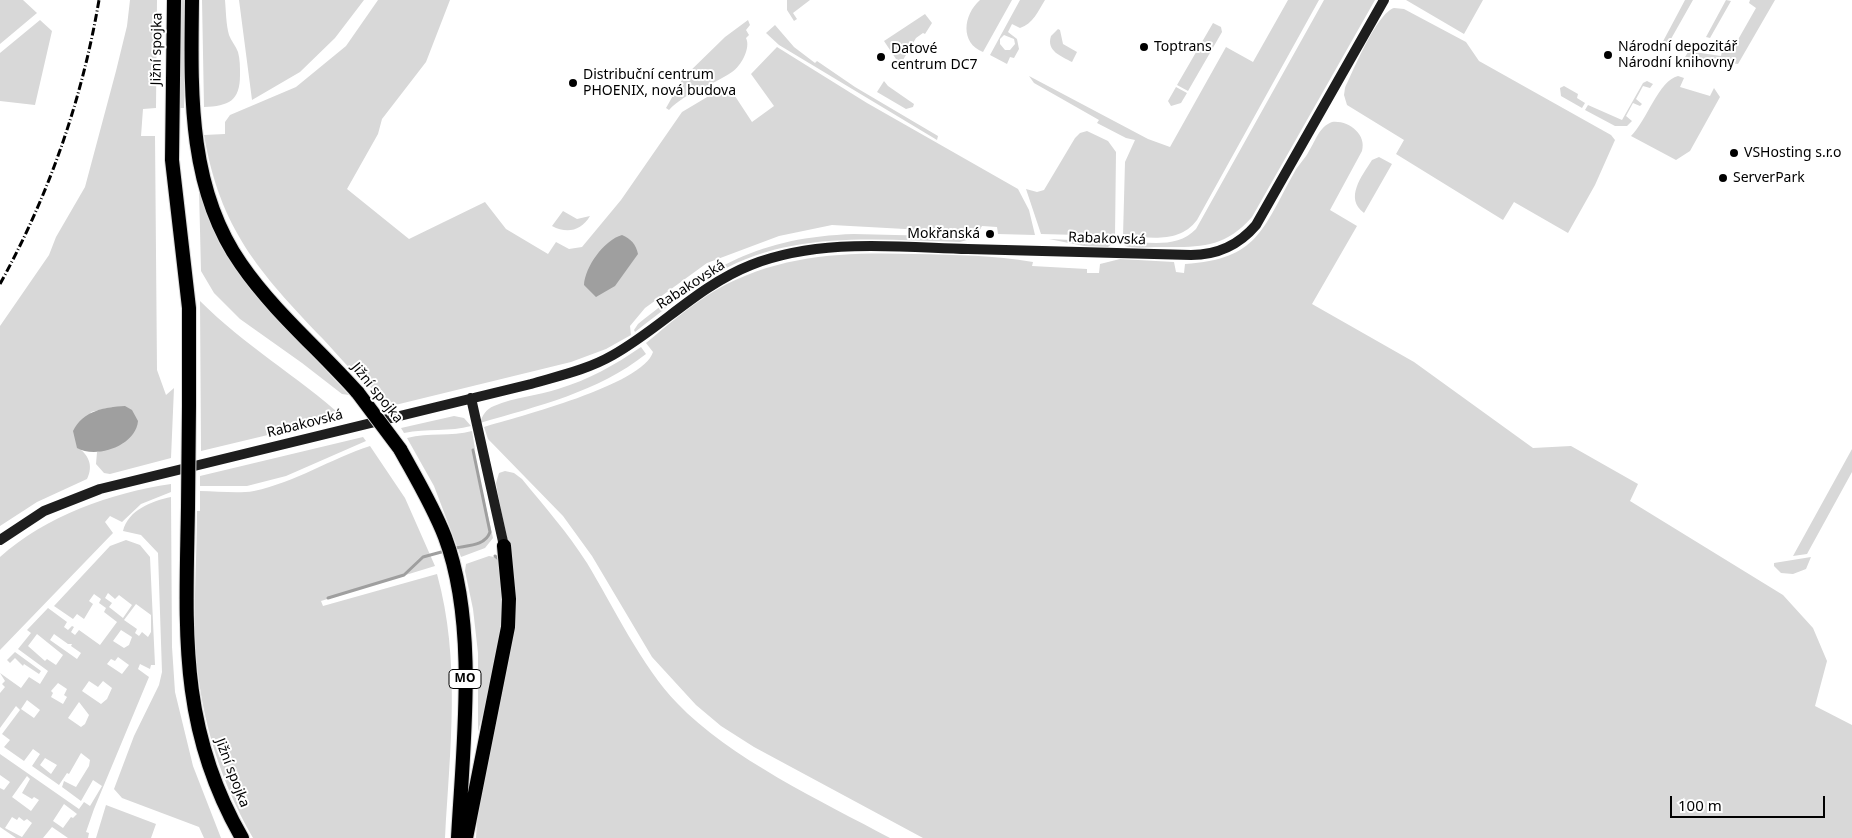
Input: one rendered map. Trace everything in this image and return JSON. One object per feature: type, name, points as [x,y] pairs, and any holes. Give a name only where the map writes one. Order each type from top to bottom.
[{"type":"highway","name":"Jižní spojka","points":[[174,0],[173,186],[185,262],[189,308],[186,643],[197,726],[214,780],[242,838]]},
{"type":"highway","name":"Jižní spojka","points":[[192,0],[191,75],[194,130],[204,181],[215,216],[236,256],[256,284],[358,393],[400,449],[429,502],[444,537],[459,599],[465,675],[458,838]]},
{"type":"highway","points":[[466,838],[508,627],[509,599],[504,546]]},
{"type":"main road","name":"Rabakovská","points":[[0,540],[44,511],[100,488],[531,384],[594,364],[638,339],[685,302],[718,280],[751,265],[800,251],[860,246],[1191,255],[1211,253],[1230,247],[1249,233],[1264,214],[1384,0]]},
{"type":"main road","points":[[471,398],[504,546]]},
{"type":"shaded area","points":[[0,0],[23,0],[37,13],[0,44]]},
{"type":"shaded area","points":[[130,0],[157,0],[156,108],[143,109],[141,136],[155,136],[157,370],[166,395],[174,388],[171,458],[110,474],[104,473],[96,464],[97,452],[123,443],[112,407],[91,412],[77,447],[89,460],[90,469],[87,479],[37,502],[0,526],[0,326],[49,255],[56,237],[85,187],[127,26]]},
{"type":"shaded area","points":[[180,0],[186,0],[184,108],[179,108]]},
{"type":"shaded area","points":[[202,0],[225,0],[228,31],[240,60],[239,84],[235,96],[226,103],[204,107]]},
{"type":"shaded area","points":[[239,0],[364,0],[335,38],[300,72],[252,100]]},
{"type":"shaded area","points":[[378,0],[450,0],[426,62],[382,119],[378,134],[347,189],[409,239],[485,202],[506,229],[548,254],[556,242],[569,249],[582,247],[621,200],[682,112],[724,87],[731,90],[752,122],[774,106],[751,74],[777,47],[867,103],[1018,189],[1029,210],[1035,235],[998,234],[997,227],[982,226],[978,233],[832,225],[779,236],[707,263],[645,308],[630,326],[631,335],[606,349],[571,362],[387,407],[374,390],[347,366],[261,270],[232,223],[220,197],[204,135],[225,134],[225,122],[230,115],[296,87],[346,46]]},
{"type":"shaded area","points":[[787,0],[810,0],[793,13],[797,19],[794,21],[787,10]]},
{"type":"shaded area","points":[[980,0],[1012,0],[983,52],[970,42],[966,28],[970,13]]},
{"type":"shaded area","points":[[1020,0],[1045,0],[1035,17],[1025,26],[1020,28],[1012,24],[1008,32],[1017,39],[1019,49],[1014,58],[1010,57],[1007,64],[990,55]],"holes":[[[1004,35],[1014,39],[1015,44],[1010,50],[1005,50],[1000,44],[1000,39]]]},
{"type":"shaded area","points":[[1288,0],[1319,0],[1197,220],[1190,228],[1173,236],[1154,238],[1123,236],[1125,162],[1135,140],[1126,138],[1097,123],[1099,120],[1034,83],[1029,76],[1148,139],[1170,147],[1226,47],[1253,62]]},
{"type":"shaded area","points":[[1324,0],[1375,0],[1252,217],[1231,235],[1221,241],[1210,244],[1187,247],[1138,248],[1125,246],[1122,241],[1171,242],[1188,235],[1196,229]]},
{"type":"shaded area","points":[[1406,0],[1483,0],[1464,34]]},
{"type":"shaded area","points":[[1685,0],[1693,0],[1667,46],[1660,47]]},
{"type":"shaded area","points":[[1726,0],[1731,1],[1710,38],[1706,37]]},
{"type":"shaded area","points":[[1750,0],[1775,0],[1738,64],[1685,57],[1693,44],[1694,52],[1721,56],[1723,48],[1731,52],[1756,8],[1749,3]]},
{"type":"shaded area","points":[[1394,8],[1404,9],[1466,42],[1479,61],[1611,135],[1615,140],[1595,185],[1568,233],[1514,202],[1503,220],[1396,154],[1404,140],[1347,105],[1344,95],[1345,88],[1360,57],[1380,20],[1387,12]]},
{"type":"shaded area","points":[[925,14],[932,23],[925,34],[923,33],[916,38],[900,65],[884,41]]},
{"type":"shaded area","points":[[40,20],[52,31],[35,105],[0,101],[0,53]]},
{"type":"shaded area","points":[[748,20],[750,25],[746,30],[749,35],[746,38],[746,52],[742,61],[735,69],[724,77],[692,93],[669,110],[666,108],[683,78],[725,37]]},
{"type":"shaded area","points":[[1213,23],[1221,27],[1222,32],[1188,91],[1177,85]]},
{"type":"shaded area","points":[[775,25],[794,47],[815,63],[817,61],[855,87],[938,136],[937,140],[779,45],[766,33]]},
{"type":"shaded area","points":[[1058,29],[1060,30],[1063,44],[1077,52],[1072,62],[1059,55],[1051,46],[1051,36]]},
{"type":"shaded area","points":[[1678,76],[1684,78],[1680,87],[1710,96],[1714,88],[1720,97],[1690,151],[1676,160],[1631,136],[1637,130],[1665,85],[1671,79]]},
{"type":"shaded area","points":[[884,81],[888,86],[914,104],[913,107],[906,109],[877,92]]},
{"type":"shaded area","points":[[1647,81],[1653,84],[1650,88],[1643,86],[1636,99],[1642,104],[1640,106],[1633,103],[1626,116],[1632,121],[1627,126],[1615,126],[1585,110],[1588,105],[1622,120],[1643,83]]},
{"type":"shaded area","points":[[1564,86],[1578,94],[1577,98],[1585,103],[1582,108],[1561,96],[1560,88]]},
{"type":"shaded area","points":[[1176,87],[1187,93],[1181,103],[1171,106],[1168,101]]},
{"type":"shaded area","points":[[1332,122],[1344,123],[1350,126],[1355,129],[1362,139],[1362,151],[1330,210],[1357,226],[1312,304],[1414,362],[1533,448],[1571,446],[1638,484],[1630,501],[1783,595],[1813,628],[1827,661],[1815,706],[1852,725],[1852,838],[923,838],[754,747],[721,726],[696,705],[652,657],[592,556],[563,516],[488,439],[484,427],[549,408],[604,388],[627,376],[644,364],[653,352],[646,343],[698,302],[740,278],[788,262],[838,255],[889,253],[960,255],[1018,260],[1033,262],[1032,266],[1087,269],[1087,273],[1099,273],[1100,264],[1120,259],[1174,262],[1176,272],[1184,273],[1185,264],[1228,256],[1243,248],[1255,238],[1265,226],[1318,134]]},
{"type":"shaded area","points":[[1087,131],[1108,141],[1116,152],[1115,236],[1041,234],[1026,189],[1037,192],[1044,190],[1075,138],[1080,133]]},
{"type":"shaded area","points":[[1379,157],[1392,164],[1364,213],[1355,201],[1355,194],[1360,180],[1372,160]]},
{"type":"shaded area","points":[[199,190],[219,243],[250,289],[349,395],[342,394],[240,319],[214,293],[201,271]]},
{"type":"shaded area","points":[[563,211],[577,219],[590,216],[578,228],[563,230],[552,226]]},
{"type":"shaded area","points":[[854,234],[977,237],[960,242],[836,240],[776,249],[747,259],[719,272],[686,293],[635,332],[634,330],[638,324],[688,286],[737,259],[791,241],[821,236]]},
{"type":"shaded area","points":[[622,235],[633,242],[638,254],[615,286],[596,297],[584,285],[588,270],[602,248]]},
{"type":"shaded area","points":[[1049,239],[1114,242],[1108,247],[1084,246]]},
{"type":"shaded area","points":[[200,301],[234,332],[343,417],[201,451]]},
{"type":"shaded area","points":[[641,347],[646,354],[627,367],[588,388],[545,404],[480,423],[485,413],[491,407],[550,391],[591,377]]},
{"type":"shaded area","points":[[125,406],[132,410],[138,421],[136,430],[130,437],[114,448],[104,451],[85,451],[77,448],[73,431],[82,419],[95,411]]},
{"type":"shaded area","points":[[454,416],[464,418],[471,426],[404,433],[401,428]]},
{"type":"shaded area","points":[[472,431],[475,449],[473,450],[493,538],[485,548],[461,557],[434,486],[407,438]]},
{"type":"shaded area","points":[[363,437],[366,441],[286,476],[247,486],[200,486],[200,476]]},
{"type":"shaded area","points":[[370,446],[405,498],[435,566],[321,601],[323,606],[437,574],[449,639],[452,705],[445,838],[253,838],[240,814],[219,765],[211,739],[200,687],[195,619],[197,511],[200,511],[200,491],[254,491],[284,482]]},
{"type":"shaded area","points":[[1852,449],[1852,472],[1807,554],[1793,556]]},
{"type":"shaded area","points":[[505,471],[514,473],[522,479],[572,541],[587,563],[640,654],[677,703],[698,723],[723,742],[778,778],[890,838],[476,838],[484,761],[514,630],[514,580],[496,483],[499,473]]},
{"type":"shaded area","points":[[171,484],[171,492],[141,504],[122,522],[110,516],[105,522],[113,533],[0,650],[0,557],[18,542],[58,518],[80,508],[125,493]]},
{"type":"shaded area","points":[[171,497],[172,647],[175,692],[193,766],[221,838],[204,838],[199,827],[122,798],[114,789],[134,736],[159,685],[162,672],[158,553],[141,535],[123,531],[130,517],[135,512],[156,501]]},
{"type":"shaded area","points":[[126,540],[140,545],[150,557],[155,665],[151,665],[150,669],[140,664],[138,669],[149,677],[94,809],[86,832],[89,833],[88,838],[68,838],[52,827],[43,838],[16,838],[0,827],[0,788],[4,790],[10,782],[0,775],[0,754],[79,809],[84,802],[90,806],[102,786],[93,780],[81,801],[62,787],[64,781],[76,787],[89,766],[90,760],[81,753],[69,774],[67,773],[59,785],[32,766],[40,754],[33,749],[24,761],[4,747],[10,740],[2,734],[20,710],[16,706],[0,728],[0,693],[5,687],[2,684],[5,681],[0,673],[21,688],[29,677],[40,684],[48,671],[18,649],[31,633],[27,630],[48,608],[67,622],[64,627],[68,630],[72,626],[74,627],[71,632],[75,635],[79,630],[100,645],[117,622],[104,612],[106,608],[99,603],[101,599],[94,594],[89,601],[93,604],[84,619],[77,614],[73,619],[54,606],[110,546]],"holes":[[[108,593],[115,599],[119,595],[132,605],[123,618],[109,607],[112,603],[105,598]],[[136,604],[151,615],[151,632],[148,637],[142,632],[139,636],[135,633],[137,629],[124,620]],[[121,630],[132,637],[129,645],[124,648],[113,641]],[[37,634],[63,655],[56,665],[47,659],[45,661],[28,646]],[[54,634],[68,644],[72,644],[71,646],[81,653],[77,659],[50,640]],[[118,657],[129,665],[122,674],[107,664],[111,659],[115,661]],[[89,681],[98,687],[103,681],[112,688],[107,699],[101,704],[82,691]],[[58,683],[67,689],[64,695],[67,697],[63,704],[51,697],[53,693],[51,691]],[[27,700],[40,710],[34,718],[21,709]],[[79,702],[89,715],[85,724],[81,727],[68,718]],[[45,758],[57,765],[51,774],[40,765]],[[27,776],[30,779],[22,793],[32,799],[34,797],[39,800],[31,811],[12,797]],[[64,804],[77,814],[73,818],[71,817],[63,828],[53,821]],[[12,817],[17,820],[19,817],[24,821],[27,819],[32,823],[22,837],[5,828]]]},
{"type":"shaded area","points":[[489,556],[499,558],[503,609],[501,634],[494,658],[497,660],[478,732],[478,653],[473,609],[465,571],[466,564]]},
{"type":"shaded area","points":[[1811,557],[1806,569],[1793,574],[1781,573],[1774,566],[1774,563]]},
{"type":"shaded area","points":[[15,652],[41,671],[39,674],[24,664],[23,666],[15,658],[10,663],[7,660]]},
{"type":"shaded area","points":[[106,805],[156,824],[151,838],[96,838]]},
{"type":"waterway","points":[[451,549],[479,543],[490,532],[473,450]]},
{"type":"waterway","points":[[328,598],[404,575],[423,557],[445,551]]},
{"type":"waterway","points":[[495,556],[500,560]]},
{"type":"railway","points":[[0,284],[34,216],[61,146],[83,74],[99,0]]},
{"type":"place","name":"Toptrans","points":[[1144,47]]},
{"type":"place","name":"Národní depozitář Národní knihovny","points":[[1608,55]]},
{"type":"place","name":"Datové centrum DC7","points":[[881,57]]},
{"type":"place","name":"Distribuční centrum PHOENIX, nová budova","points":[[573,83]]},
{"type":"place","name":"VSHosting s.r.o","points":[[1734,153]]},
{"type":"place","name":"ServerPark","points":[[1723,178]]},
{"type":"place","name":"Mokřanská","points":[[990,234]]}]
